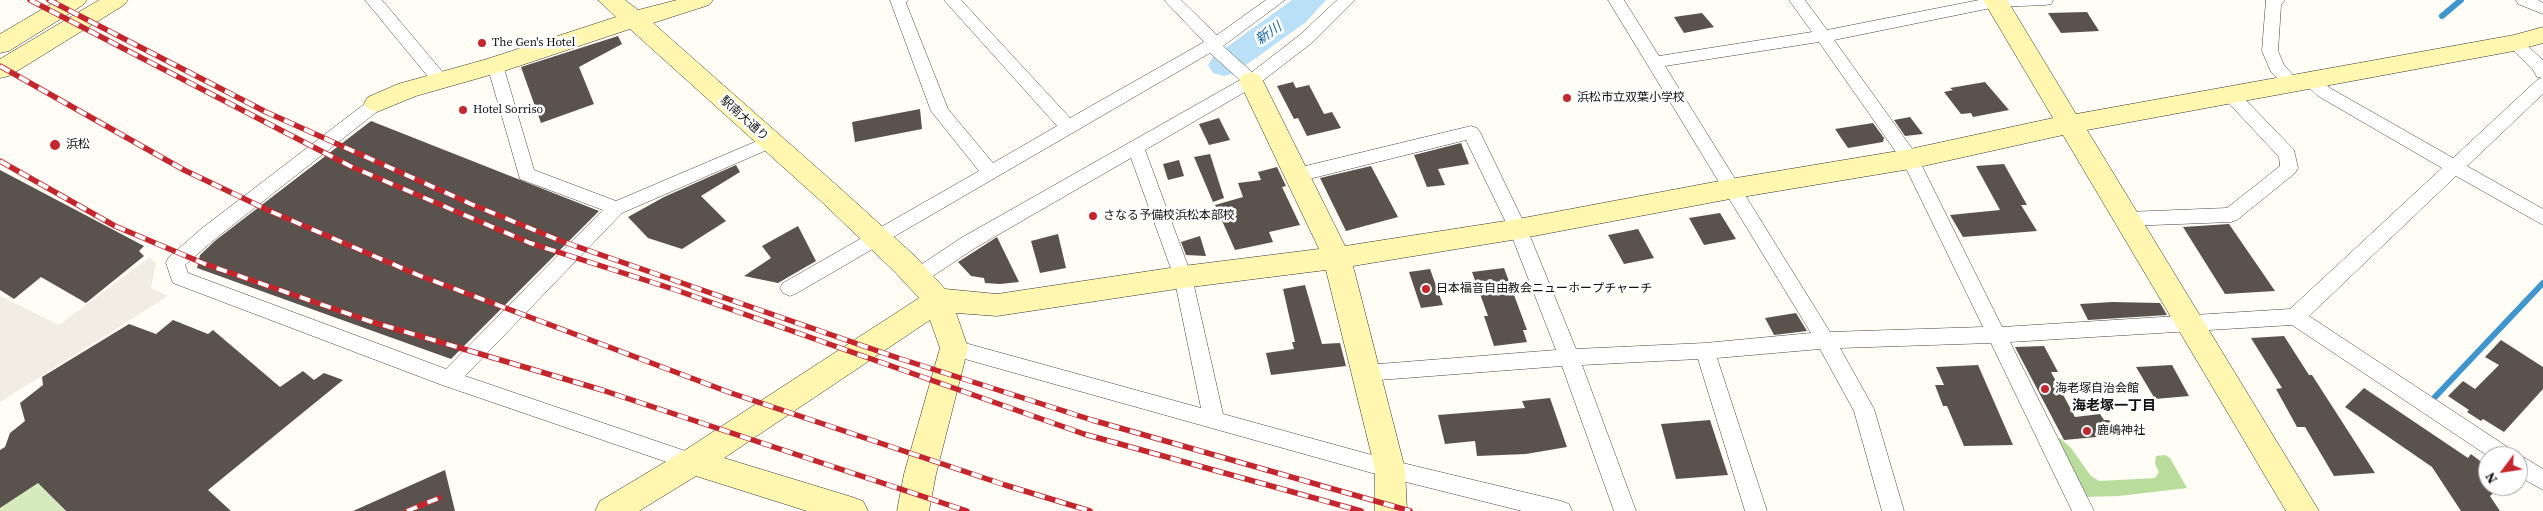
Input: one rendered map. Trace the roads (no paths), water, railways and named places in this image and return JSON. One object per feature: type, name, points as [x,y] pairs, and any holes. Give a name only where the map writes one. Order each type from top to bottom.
[{"type":"street","points":[[0,45],[75,0]]},
{"type":"street","points":[[0,70],[116,0]]},
{"type":"street","points":[[373,0],[440,80]]},
{"type":"street","name":"駅南大通り","points":[[610,0],[634,18],[877,239],[914,273],[938,300]]},
{"type":"street","points":[[701,0],[663,13],[634,18],[495,65],[407,90],[377,103],[208,234],[175,263],[180,278],[449,378],[693,462],[852,511]]},
{"type":"street","points":[[900,0],[897,1],[940,111],[990,172]]},
{"type":"street","points":[[952,0],[1068,127]]},
{"type":"street","points":[[1172,0],[1248,78],[1337,258],[1390,469],[1391,511]]},
{"type":"street","points":[[790,288],[1068,127],[1215,46],[1277,0]]},
{"type":"street","points":[[914,273],[1136,148],[1248,78],[1307,38],[1348,0]]},
{"type":"street","points":[[1616,0],[1824,340],[1864,409],[1893,511]]},
{"type":"street","points":[[1797,0],[1910,159],[2083,511]]},
{"type":"street","points":[[1654,62],[1824,36],[1996,1],[2045,0]]},
{"type":"street","points":[[2277,0],[2274,2],[2270,51],[2277,68],[2324,92],[2543,218]]},
{"type":"street","points":[[2524,0],[2543,9]]},
{"type":"street","points":[[1996,1],[2303,511]]},
{"type":"street","points":[[611,511],[693,462],[938,300],[997,305],[1183,277],[1337,258],[1518,229],[1730,189],[1910,159],[2070,124],[2514,43],[2543,35]]},
{"type":"street","points":[[2514,43],[2531,58],[2543,73]]},
{"type":"street","points":[[495,65],[526,174],[616,208]]},
{"type":"street","points":[[2295,317],[2543,84]]},
{"type":"street","points":[[2127,219],[2231,215],[2289,168],[2288,155],[2231,95]]},
{"type":"street","points":[[1297,175],[1471,132],[1518,229],[1569,357],[1625,511]]},
{"type":"street","points":[[449,378],[616,208],[770,142]]},
{"type":"street","points":[[1136,148],[1183,277],[1214,420]]},
{"type":"street","points":[[913,511],[920,474],[954,348],[938,300]]},
{"type":"street","points":[[1366,373],[1569,357],[1705,351],[1824,340],[1995,335],[2295,317],[2490,446]]},
{"type":"street","points":[[954,348],[1390,469],[1561,511]]},
{"type":"street","points":[[1705,351],[1756,511]]},
{"type":"street","points":[[2528,471],[2543,481]]},
{"type":"waterway","name":"新川","points":[[1224,65],[1295,15],[1311,0]]},
{"type":"waterway","points":[[2442,16],[2461,0]]},
{"type":"waterway","points":[[2435,397],[2543,283]]},
{"type":"railway","points":[[30,0],[350,166],[530,243],[676,290],[1084,434],[1361,511]]},
{"type":"railway","points":[[49,0],[266,112],[471,204],[561,241],[898,358],[1092,420],[1410,511]]},
{"type":"railway","points":[[0,66],[184,170],[272,212],[418,275],[731,393],[1005,485],[1090,511]]},
{"type":"railway","points":[[0,161],[115,226],[205,264],[369,321],[602,390],[967,511]]},
{"type":"railway","points":[[407,511],[439,498]]},
{"type":"place","name":"The Gen's Hotel","points":[[482,43]]},
{"type":"place","name":"浜松市立双葉小学校","points":[[1567,98]]},
{"type":"place","name":"Hotel Sorriso","points":[[463,110]]},
{"type":"place","name":"浜松","points":[[55,145]]},
{"type":"place","name":"さなる予備校浜松本部校","points":[[1093,216]]},
{"type":"place","name":"日本福音自由教会ニューホープチャーチ","points":[[1426,289]]},
{"type":"place","name":"海老塚自治会館","points":[[2045,389]]},
{"type":"place","name":"鹿嶋神社","points":[[2087,431]]},
{"type":"district","name":"海老塚一丁目","points":[[2114,406]]}]
